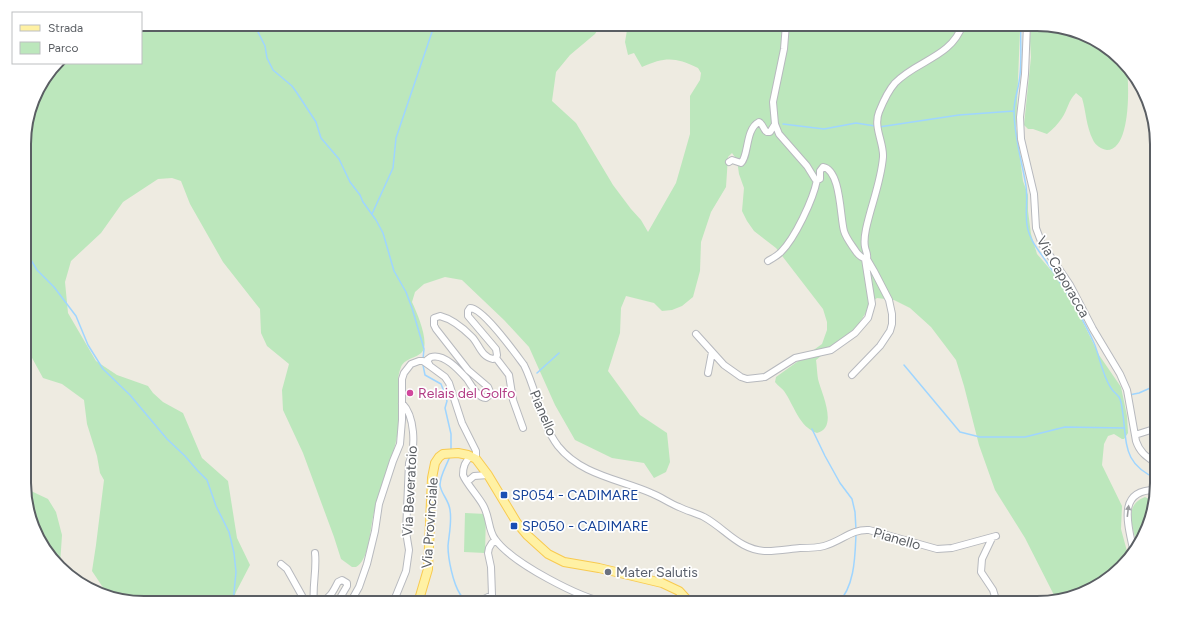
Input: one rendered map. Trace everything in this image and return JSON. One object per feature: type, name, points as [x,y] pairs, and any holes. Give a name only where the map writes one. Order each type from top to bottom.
[{"type":"main road","name":"Via Provinciale","points":[[420,596],[428,569],[432,478],[435,464],[439,457],[443,454],[453,453],[473,458]]},
{"type":"main road","points":[[473,458],[488,475],[517,523],[527,535],[548,554],[564,562],[600,568],[662,583],[679,591],[684,596]]},
{"type":"street","points":[[785,31],[784,49],[773,102],[775,124],[779,134],[807,166],[817,180]]},
{"type":"street","points":[[696,334],[724,364],[741,377],[747,379],[765,377],[795,358],[831,350],[855,334],[868,318],[872,304],[866,259],[868,255],[865,246],[866,229],[883,156],[878,131],[878,115],[891,88],[896,82],[950,46],[960,31]]},
{"type":"street","name":"Via Caporacca","points":[[1027,31],[1025,74],[1020,117],[1021,140],[1034,194],[1036,228],[1042,244],[1070,285],[1093,330],[1120,374],[1127,390],[1138,448],[1150,459]]},
{"type":"street","points":[[729,162],[731,160],[740,164],[743,161],[748,139],[758,122],[762,123],[764,130],[767,132],[770,132],[775,124]]},
{"type":"street","points":[[768,261],[782,252],[793,236],[812,199],[817,180],[820,179],[820,171],[823,167],[829,170],[834,177],[837,187],[844,232],[857,254],[866,259],[874,271],[889,300],[892,314],[892,324],[885,340],[852,375]]},
{"type":"street","name":"Pianello","points":[[496,358],[496,349],[468,316],[468,311],[470,308],[478,310],[487,319],[524,365],[550,433],[559,446],[578,464],[595,473],[651,493],[704,518],[748,548],[768,551],[822,547],[860,530],[869,530],[937,549],[952,548],[994,537],[982,560],[981,572],[993,590],[995,596]]},
{"type":"street","points":[[430,366],[427,360],[431,356],[438,356],[444,359],[463,375],[479,396],[486,398],[491,394],[488,387],[468,370],[436,330],[434,318],[440,316],[451,320],[473,337],[486,356],[493,359],[496,358],[509,375],[514,400],[523,428]]},
{"type":"street","points":[[708,373],[712,352]]},
{"type":"street","points":[[354,596],[360,587],[367,564],[375,531],[379,504],[400,444],[402,420],[402,379],[411,364],[419,361],[430,366],[445,377],[449,383],[462,423],[476,451],[473,458],[464,465],[463,475],[488,512],[491,532],[496,541],[511,555],[542,576],[587,596]]},
{"type":"street","name":"Via Beveratoio","points":[[396,596],[406,571],[409,550],[406,532],[409,463],[413,452],[413,430],[408,410],[402,403]]},
{"type":"street","points":[[1135,435],[1150,430]]},
{"type":"street","points":[[464,465],[474,476]]},
{"type":"street","points":[[467,482],[474,476],[488,475]]},
{"type":"street","points":[[1132,544],[1127,522],[1128,509],[1131,499],[1138,493],[1150,490]]},
{"type":"street","points":[[490,596],[492,595],[491,567],[488,553],[492,543],[496,541]]},
{"type":"street","points":[[314,596],[316,563],[315,553]]},
{"type":"street","points":[[281,564],[287,568],[302,596]]},
{"type":"street","points":[[330,596],[338,582],[342,580],[347,583],[347,586],[341,596]]},
{"type":"green space","points":[[142,31],[597,31],[570,55],[556,72],[552,101],[576,123],[613,185],[641,220],[648,232],[676,183],[690,134],[690,96],[700,80],[701,73],[698,68],[676,60],[657,61],[642,67],[634,53],[628,55],[625,42],[627,31],[1020,31],[1016,128],[1023,181],[1028,195],[1028,211],[1031,234],[1037,254],[1055,275],[1074,304],[1099,355],[1121,387],[1127,416],[1128,433],[1124,439],[1114,434],[1108,436],[1104,444],[1102,465],[1122,506],[1121,529],[1127,551],[1112,568],[1100,577],[1073,590],[1054,595],[1025,538],[995,490],[979,445],[956,360],[931,327],[910,308],[894,300],[877,298],[873,301],[857,327],[816,360],[818,379],[827,409],[827,424],[823,430],[817,433],[801,421],[784,391],[775,382],[776,377],[822,344],[827,330],[827,322],[823,309],[776,248],[754,231],[747,221],[742,211],[744,188],[739,174],[737,160],[732,153],[728,157],[726,187],[711,212],[701,242],[700,271],[693,297],[682,306],[672,310],[662,311],[654,303],[626,296],[621,308],[620,333],[608,371],[640,415],[667,433],[670,462],[666,472],[654,478],[644,463],[612,458],[575,440],[555,405],[529,347],[504,320],[462,280],[445,277],[424,284],[415,292],[412,302],[423,331],[425,343],[424,348],[420,354],[403,363],[401,367],[398,382],[400,415],[398,433],[392,457],[376,505],[370,537],[364,558],[356,567],[352,567],[341,559],[303,453],[283,410],[282,390],[289,364],[267,346],[261,333],[260,309],[223,262],[190,204],[181,181],[172,178],[158,179],[123,202],[101,233],[71,261],[65,282],[68,313],[96,361],[117,375],[148,386],[163,402],[183,413],[202,458],[228,481],[237,538],[250,565],[235,596],[144,596],[129,595],[103,588],[92,571],[104,480],[100,473],[97,456],[87,424],[84,400],[62,384],[43,378],[31,356],[31,137],[35,115],[46,87],[64,64],[142,64]]},
{"type":"green space","points":[[1031,31],[1052,32],[1073,37],[1100,50],[1112,59],[1127,75],[1127,116],[1121,140],[1115,147],[1107,150],[1098,146],[1094,142],[1089,129],[1082,98],[1076,93],[1071,99],[1064,115],[1047,134],[1033,129],[1028,129],[1024,125],[1031,57]]},
{"type":"green space","points":[[32,491],[48,499],[56,512],[62,535],[60,559],[46,540],[40,526],[35,512]]},
{"type":"green space","points":[[1145,497],[1149,499],[1146,512],[1135,538],[1131,517],[1134,505]]},
{"type":"green space","points":[[465,513],[486,514],[485,553],[464,552]]},
{"type":"waterway","points":[[258,31],[265,46],[267,58],[273,70],[292,86],[297,93],[316,122],[321,138],[339,159],[350,182],[360,195],[383,233],[394,271],[406,292],[412,308],[424,349],[423,359]]},
{"type":"waterway","points":[[1021,31],[1021,69],[1015,102],[1014,121],[1026,186],[1026,220],[1028,230],[1035,246],[1061,283],[1084,323],[1094,343],[1108,383],[1120,399],[1129,453],[1138,467],[1150,475]]},
{"type":"waterway","points":[[372,214],[393,168],[396,138],[432,32]]},
{"type":"waterway","points":[[879,127],[959,115],[1014,111]]},
{"type":"waterway","points":[[783,124],[824,129],[856,123],[875,126]]},
{"type":"waterway","points":[[31,260],[37,270],[54,287],[76,316],[88,345],[103,369],[130,395],[167,439],[207,480],[216,506],[229,532],[234,553],[236,572],[234,596]]},
{"type":"waterway","points":[[537,373],[559,353]]},
{"type":"waterway","points":[[423,365],[425,375],[441,384],[447,401],[445,408],[451,434],[451,450]]},
{"type":"waterway","points":[[904,365],[960,432],[980,437],[1025,437],[1065,427],[1124,428]]},
{"type":"waterway","points":[[1129,395],[1139,393],[1150,388]]},
{"type":"waterway","points":[[812,429],[840,483],[852,499],[855,512],[856,530]]},
{"type":"waterway","points":[[450,456],[442,474],[440,485],[451,514],[448,546],[451,571],[457,589],[462,596]]},
{"type":"waterway","points":[[844,596],[853,570],[856,534]]},
{"type":"place","name":"Relais del Golfo","points":[[410,393]]},
{"type":"place","name":"SP054 - CADIMARE","points":[[504,495]]},
{"type":"place","name":"SP050 - CADIMARE","points":[[514,526]]},
{"type":"place","name":"Mater Salutis","points":[[608,572]]}]
